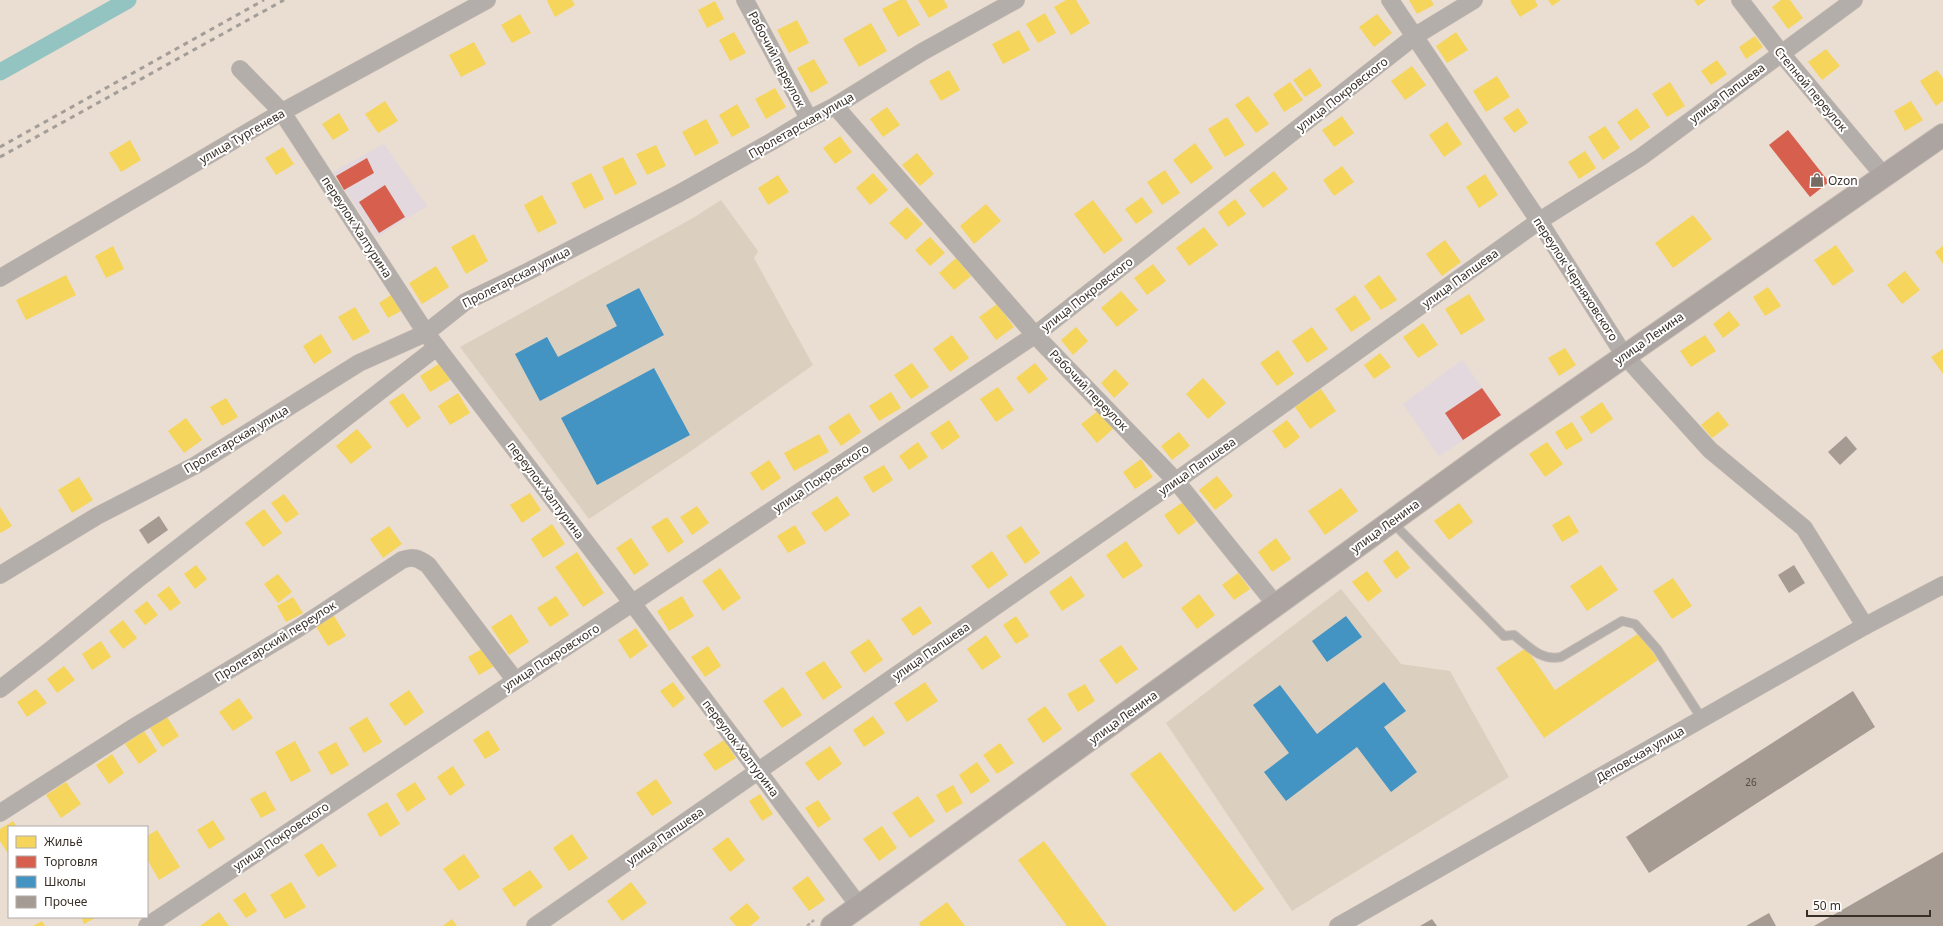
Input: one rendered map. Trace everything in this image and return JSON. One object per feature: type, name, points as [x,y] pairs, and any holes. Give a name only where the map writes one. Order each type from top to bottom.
[{"type":"main road","name":"улица Ленина","points":[[849,918],[910,871],[1392,521],[1624,355],[1943,135]]},
{"type":"street","name":"улица Тургенева","points":[[0,278],[282,112],[487,0]]},
{"type":"street","name":"Рабочий переулок","points":[[745,0],[809,119]]},
{"type":"street","name":"Пролетарская улица","points":[[0,575],[97,516],[196,465],[359,363],[426,333],[465,302],[527,272],[678,194],[809,119],[835,106],[922,52],[1016,0]]},
{"type":"street","name":"переулок Черняховского","points":[[1390,0],[1539,221],[1624,355],[1710,450],[1804,528],[1865,626]]},
{"type":"street","name":"улица Покровского","points":[[147,926],[515,680],[633,604],[1035,334],[1415,36],[1474,0]]},
{"type":"street","name":"Степной переулок","points":[[1740,0],[1781,53],[1884,176]]},
{"type":"street","name":"улица Папшева","points":[[535,926],[1176,481],[1539,221],[1640,157],[1854,0]]},
{"type":"street","name":"переулок Халтурина","points":[[240,68],[282,112],[436,347],[633,604],[758,772],[849,918]]},
{"type":"street","name":"Рабочий переулок","points":[[835,106],[1035,334],[1176,481],[1276,605]]},
{"type":"street","points":[[0,689],[144,574],[436,347]]},
{"type":"street","name":"Пролетарский переулок","points":[[0,813],[134,727],[299,628],[402,560],[411,557],[419,559],[428,565],[515,680]]},
{"type":"street","name":"Деповская улица","points":[[1338,926],[1865,626],[1943,585]]},
{"type":"lane","points":[[1392,521],[1504,636],[1514,635],[1538,654],[1551,659],[1561,657],[1622,621],[1635,624],[1657,649],[1702,719]]},
{"type":"shaded area","points":[[384,144],[427,206],[377,237],[333,172]]},
{"type":"shaded area","points":[[721,200],[758,251],[754,258],[813,365],[691,451],[589,519],[460,347],[693,218]]},
{"type":"shaded area","points":[[1462,360],[1502,415],[1439,456],[1403,404]]},
{"type":"shaded area","points":[[1341,589],[1401,664],[1450,671],[1509,777],[1292,911],[1166,723]]},
{"type":"building: Жильё","points":[[572,0],[575,5],[555,17],[547,1]]},
{"type":"building: Жильё","points":[[899,0],[906,0],[920,25],[898,37],[882,9]]},
{"type":"building: Жильё","points":[[918,0],[944,0],[948,7],[929,18]]},
{"type":"building: Жильё","points":[[1066,0],[1076,0],[1090,23],[1071,35],[1054,7]]},
{"type":"building: Жильё","points":[[1409,0],[1431,0],[1434,5],[1417,14]]},
{"type":"building: Жильё","points":[[1535,0],[1538,6],[1520,17],[1510,1]]},
{"type":"building: Жильё","points":[[1548,0],[1561,0],[1552,6]]},
{"type":"building: Жильё","points":[[1694,0],[1706,0],[1698,6]]},
{"type":"building: Жильё","points":[[1781,0],[1790,0],[1803,18],[1788,29],[1772,7]]},
{"type":"building: Жильё","points":[[715,1],[724,19],[707,28],[698,10]]},
{"type":"building: Жильё","points":[[1045,13],[1056,33],[1038,43],[1026,24]]},
{"type":"building: Жильё","points":[[520,14],[531,33],[512,43],[501,25]]},
{"type":"building: Жильё","points":[[1377,14],[1392,33],[1374,47],[1359,27]]},
{"type":"building: Жильё","points":[[797,20],[809,43],[789,53],[777,30]]},
{"type":"building: Жильё","points":[[871,23],[887,51],[859,67],[843,39]]},
{"type":"building: Жильё","points":[[1019,30],[1030,50],[1003,64],[992,44]]},
{"type":"building: Жильё","points":[[734,32],[746,53],[730,61],[719,40]]},
{"type":"building: Жильё","points":[[1456,32],[1468,50],[1447,63],[1436,46]]},
{"type":"building: Жильё","points":[[1755,36],[1763,47],[1746,59],[1739,47]]},
{"type":"building: Жильё","points":[[474,42],[486,64],[461,77],[449,55]]},
{"type":"building: Жильё","points":[[1826,49],[1840,66],[1822,80],[1808,62]]},
{"type":"building: Жильё","points":[[814,59],[828,83],[811,93],[797,68]]},
{"type":"building: Жильё","points":[[1717,60],[1727,74],[1711,85],[1701,71]]},
{"type":"building: Жильё","points":[[1412,66],[1426,85],[1405,100],[1391,81]]},
{"type":"building: Жильё","points":[[1310,68],[1322,86],[1305,97],[1293,80]]},
{"type":"building: Жильё","points":[[949,70],[960,90],[941,101],[929,81]]},
{"type":"building: Жильё","points":[[1937,70],[1943,78],[1943,101],[1936,106],[1920,81]]},
{"type":"building: Жильё","points":[[1497,76],[1510,97],[1486,112],[1473,91]]},
{"type":"building: Жильё","points":[[1290,82],[1303,100],[1284,112],[1273,94]]},
{"type":"building: Жильё","points":[[1670,82],[1685,106],[1667,117],[1652,94]]},
{"type":"building: Жильё","points":[[775,88],[786,107],[766,119],[755,99]]},
{"type":"building: Жильё","points":[[1248,96],[1269,124],[1256,133],[1235,105]]},
{"type":"building: Жильё","points":[[385,101],[398,121],[378,133],[365,114]]},
{"type":"building: Жильё","points":[[1911,101],[1923,120],[1905,131],[1894,111]]},
{"type":"building: Жильё","points":[[737,104],[750,127],[732,137],[719,115]]},
{"type":"building: Жильё","points":[[887,107],[900,125],[883,137],[870,119]]},
{"type":"building: Жильё","points":[[1518,108],[1528,123],[1514,133],[1503,118]]},
{"type":"building: Жильё","points":[[1637,108],[1650,127],[1630,141],[1617,122]]},
{"type":"building: Жильё","points":[[339,113],[349,130],[333,140],[322,124]]},
{"type":"building: Жильё","points":[[1342,116],[1354,133],[1334,147],[1322,130]]},
{"type":"building: Жильё","points":[[1227,117],[1245,145],[1225,157],[1208,129]]},
{"type":"building: Жильё","points":[[706,119],[719,143],[695,156],[682,132]]},
{"type":"building: Жильё","points":[[1447,122],[1462,144],[1444,157],[1429,135]]},
{"type":"building: Жильё","points":[[1605,126],[1620,148],[1603,160],[1588,137]]},
{"type":"building: Жильё","points":[[840,136],[852,152],[835,164],[823,148]]},
{"type":"building: Жильё","points":[[130,140],[141,160],[121,172],[109,153]]},
{"type":"building: Жильё","points":[[1195,143],[1213,168],[1191,184],[1173,160]]},
{"type":"building: Жильё","points":[[656,145],[666,166],[647,175],[636,154]]},
{"type":"building: Жильё","points":[[283,147],[294,164],[276,175],[265,158]]},
{"type":"building: Жильё","points":[[1585,151],[1596,168],[1579,179],[1568,162]]},
{"type":"building: Жильё","points":[[917,153],[934,174],[920,186],[902,165]]},
{"type":"building: Жильё","points":[[623,157],[637,184],[615,195],[602,167]]},
{"type":"building: Жильё","points":[[1342,166],[1354,182],[1334,196],[1323,180]]},
{"type":"building: Жильё","points":[[1165,170],[1180,193],[1162,205],[1147,182]]},
{"type":"building: Жильё","points":[[1274,171],[1288,189],[1263,208],[1249,190]]},
{"type":"building: Жильё","points":[[591,173],[604,199],[584,209],[571,183]]},
{"type":"building: Жильё","points":[[873,173],[888,190],[870,205],[856,188]]},
{"type":"building: Жильё","points":[[1485,174],[1498,195],[1479,208],[1466,187]]},
{"type":"building: Жильё","points":[[778,175],[789,192],[768,205],[758,188]]},
{"type":"building: Жильё","points":[[542,195],[557,223],[538,233],[524,205]]},
{"type":"building: Жильё","points":[[1142,197],[1153,212],[1136,224],[1125,209]]},
{"type":"building: Жильё","points":[[1235,199],[1246,214],[1228,227],[1218,212]]},
{"type":"building: Жильё","points":[[1093,200],[1123,240],[1104,254],[1074,214]]},
{"type":"building: Жильё","points":[[986,204],[1001,221],[974,244],[960,226]]},
{"type":"building: Жильё","points":[[907,207],[923,224],[906,240],[889,223]]},
{"type":"building: Жильё","points":[[1693,215],[1712,239],[1673,268],[1655,243]]},
{"type":"building: Жильё","points":[[1204,227],[1218,245],[1189,266],[1176,248]]},
{"type":"building: Жильё","points":[[474,234],[488,261],[466,274],[451,247]]},
{"type":"building: Жильё","points":[[930,237],[945,253],[930,266],[915,250]]},
{"type":"building: Жильё","points":[[1445,240],[1461,262],[1442,276],[1426,254]]},
{"type":"building: Жильё","points":[[1836,245],[1854,271],[1833,286],[1814,260]]},
{"type":"building: Жильё","points":[[113,246],[124,269],[106,278],[95,256]]},
{"type":"building: Жильё","points":[[1943,246],[1943,264],[1935,252]]},
{"type":"building: Жильё","points":[[956,258],[971,276],[954,290],[939,273]]},
{"type":"building: Жильё","points":[[1153,264],[1166,281],[1147,295],[1134,278]]},
{"type":"building: Жильё","points":[[436,266],[449,287],[422,304],[409,283]]},
{"type":"building: Жильё","points":[[1905,271],[1920,290],[1902,304],[1887,285]]},
{"type":"building: Жильё","points":[[66,275],[76,295],[26,320],[16,300]]},
{"type":"building: Жильё","points":[[1379,275],[1397,300],[1381,310],[1364,286]]},
{"type":"building: Жильё","points":[[1768,287],[1781,306],[1765,316],[1753,297]]},
{"type":"building: Жильё","points":[[1121,291],[1138,310],[1117,327],[1101,308]]},
{"type":"building: Жильё","points":[[1469,294],[1485,320],[1461,335],[1445,309]]},
{"type":"building: Жильё","points":[[391,295],[401,311],[388,318],[379,303]]},
{"type":"building: Жильё","points":[[1355,295],[1371,319],[1351,332],[1335,309]]},
{"type":"building: Жильё","points":[[997,304],[1014,327],[996,340],[979,317]]},
{"type":"building: Жильё","points":[[355,307],[370,332],[353,341],[338,317]]},
{"type":"building: Жильё","points":[[1729,311],[1740,325],[1723,338],[1713,324]]},
{"type":"building: Жильё","points":[[1423,323],[1438,345],[1418,358],[1403,337]]},
{"type":"building: Жильё","points":[[1076,327],[1088,341],[1073,355],[1061,340]]},
{"type":"building: Жильё","points":[[1312,327],[1328,349],[1307,363],[1292,341]]},
{"type":"building: Жильё","points":[[321,334],[332,352],[314,364],[303,346]]},
{"type":"building: Жильё","points":[[952,335],[969,358],[950,372],[933,349]]},
{"type":"building: Жильё","points":[[1705,335],[1716,351],[1691,367],[1680,351]]},
{"type":"building: Жильё","points":[[1565,348],[1576,365],[1559,376],[1548,358]]},
{"type":"building: Жильё","points":[[1943,349],[1943,374],[1931,357]]},
{"type":"building: Жильё","points":[[1278,350],[1294,374],[1277,386],[1260,363]]},
{"type":"building: Жильё","points":[[1380,353],[1391,367],[1374,379],[1364,365]]},
{"type":"building: Жильё","points":[[440,363],[450,380],[430,392],[420,376]]},
{"type":"building: Жильё","points":[[912,363],[929,387],[911,399],[894,375]]},
{"type":"building: Жильё","points":[[1035,363],[1048,379],[1029,394],[1016,378]]},
{"type":"building: Жильё","points":[[1115,369],[1129,384],[1114,398],[1101,383]]},
{"type":"building: Жильё","points":[[1203,378],[1226,403],[1208,419],[1186,394]]},
{"type":"building: Жильё","points":[[998,387],[1014,410],[996,422],[980,399]]},
{"type":"building: Жильё","points":[[1321,389],[1336,411],[1310,429],[1295,407]]},
{"type":"building: Жильё","points":[[891,392],[901,408],[879,421],[869,406]]},
{"type":"building: Жильё","points":[[403,393],[421,418],[407,428],[389,402]]},
{"type":"building: Жильё","points":[[458,393],[470,413],[450,425],[438,406]]},
{"type":"building: Жильё","points":[[226,398],[238,417],[222,426],[210,407]]},
{"type":"building: Жильё","points":[[1602,402],[1613,419],[1591,434],[1580,417]]},
{"type":"building: Жильё","points":[[1098,411],[1113,429],[1097,443],[1081,424]]},
{"type":"building: Жильё","points":[[1718,411],[1729,425],[1712,438],[1701,425]]},
{"type":"building: Жильё","points":[[849,413],[861,432],[841,446],[828,427]]},
{"type":"building: Жильё","points":[[186,418],[202,440],[184,453],[168,431]]},
{"type":"building: Жильё","points":[[949,420],[960,437],[942,450],[930,433]]},
{"type":"building: Жильё","points":[[1287,420],[1300,437],[1285,449],[1272,431]]},
{"type":"building: Жильё","points":[[1572,422],[1583,440],[1566,450],[1555,432]]},
{"type":"building: Жильё","points":[[357,429],[372,447],[351,464],[336,446]]},
{"type":"building: Жильё","points":[[1179,432],[1190,446],[1172,460],[1161,446]]},
{"type":"building: Жильё","points":[[819,434],[829,452],[794,471],[784,453]]},
{"type":"building: Жильё","points":[[918,442],[928,457],[909,470],[899,456]]},
{"type":"building: Жильё","points":[[1547,442],[1563,464],[1545,477],[1529,454]]},
{"type":"building: Жильё","points":[[1141,459],[1153,477],[1135,489],[1123,472]]},
{"type":"building: Жильё","points":[[769,460],[781,478],[762,491],[750,473]]},
{"type":"building: Жильё","points":[[884,465],[893,480],[873,493],[863,477]]},
{"type":"building: Жильё","points":[[1217,476],[1233,496],[1215,510],[1199,490]]},
{"type":"building: Жильё","points":[[79,477],[93,500],[72,513],[58,490]]},
{"type":"building: Жильё","points":[[1341,488],[1358,511],[1325,535],[1308,511]]},
{"type":"building: Жильё","points":[[530,493],[541,510],[522,523],[510,505]]},
{"type":"building: Жильё","points":[[284,494],[299,514],[286,523],[271,503]]},
{"type":"building: Жильё","points":[[837,496],[850,515],[825,532],[811,513]]},
{"type":"building: Жильё","points":[[1183,502],[1196,522],[1178,535],[1164,515]]},
{"type":"building: Жильё","points":[[1459,503],[1473,522],[1449,540],[1434,521]]},
{"type":"building: Жильё","points":[[697,506],[709,523],[692,535],[680,517]]},
{"type":"building: Жильё","points":[[0,507],[12,526],[1,533],[0,532]]},
{"type":"building: Жильё","points":[[264,509],[282,533],[263,547],[245,523]]},
{"type":"building: Жильё","points":[[1569,515],[1579,532],[1562,542],[1552,525]]},
{"type":"building: Жильё","points":[[667,517],[684,542],[668,553],[651,527]]},
{"type":"building: Жильё","points":[[552,524],[565,544],[543,558],[531,539]]},
{"type":"building: Жильё","points":[[795,525],[806,543],[788,553],[777,536]]},
{"type":"building: Жильё","points":[[389,526],[402,544],[383,558],[370,539]]},
{"type":"building: Жильё","points":[[1021,526],[1040,553],[1025,564],[1006,536]]},
{"type":"building: Жильё","points":[[631,538],[649,565],[634,575],[616,548]]},
{"type":"building: Жильё","points":[[1276,538],[1291,559],[1272,572],[1258,552]]},
{"type":"building: Жильё","points":[[1126,541],[1143,566],[1123,579],[1106,555]]},
{"type":"building: Жильё","points":[[1397,550],[1410,568],[1396,579],[1383,561]]},
{"type":"building: Жильё","points":[[992,551],[1008,575],[988,589],[971,566]]},
{"type":"building: Жильё","points":[[577,552],[604,593],[583,607],[555,567]]},
{"type":"building: Жильё","points":[[196,565],[207,579],[195,589],[184,574]]},
{"type":"building: Жильё","points":[[1601,565],[1618,590],[1587,611],[1570,586]]},
{"type":"building: Жильё","points":[[720,568],[741,598],[723,611],[702,581]]},
{"type":"building: Жильё","points":[[1367,571],[1382,591],[1368,602],[1352,582]]},
{"type":"building: Жильё","points":[[1238,573],[1250,589],[1234,600],[1222,585]]},
{"type":"building: Жильё","points":[[278,574],[292,592],[278,603],[264,584]]},
{"type":"building: Жильё","points":[[1071,576],[1085,596],[1062,611],[1049,592]]},
{"type":"building: Жильё","points":[[1673,578],[1692,606],[1672,619],[1653,591]]},
{"type":"building: Жильё","points":[[169,586],[181,603],[170,611],[157,595]]},
{"type":"building: Жильё","points":[[1199,594],[1215,615],[1197,629],[1181,608]]},
{"type":"building: Жильё","points":[[556,596],[569,615],[550,627],[537,608]]},
{"type":"building: Жильё","points":[[682,596],[694,616],[669,631],[657,611]]},
{"type":"building: Жильё","points":[[293,597],[303,613],[286,622],[277,606]]},
{"type":"building: Жильё","points":[[147,601],[158,615],[145,625],[134,611]]},
{"type":"building: Жильё","points":[[920,606],[932,623],[913,636],[901,619]]},
{"type":"building: Жильё","points":[[333,614],[346,636],[328,646],[315,625]]},
{"type":"building: Жильё","points":[[511,614],[529,642],[509,655],[491,627]]},
{"type":"building: Жильё","points":[[1016,616],[1029,636],[1016,644],[1003,625]]},
{"type":"building: Жильё","points":[[123,620],[137,638],[123,649],[109,631]]},
{"type":"building: Жильё","points":[[636,628],[648,646],[630,659],[618,640]]},
{"type":"building: Жильё","points":[[1639,633],[1658,660],[1544,738],[1496,668],[1526,648],[1555,690]]},
{"type":"building: Жильё","points":[[986,635],[1001,657],[982,670],[967,649]]},
{"type":"building: Жильё","points":[[869,639],[883,660],[864,673],[850,652]]},
{"type":"building: Жильё","points":[[101,641],[111,657],[92,670],[82,654]]},
{"type":"building: Жильё","points":[[1121,645],[1138,669],[1116,684],[1099,660]]},
{"type":"building: Жильё","points":[[708,646],[721,666],[705,677],[691,657]]},
{"type":"building: Жильё","points":[[485,647],[496,665],[479,675],[468,657]]},
{"type":"building: Жильё","points":[[824,661],[842,687],[823,700],[805,673]]},
{"type":"building: Жильё","points":[[64,666],[75,680],[57,693],[47,679]]},
{"type":"building: Жильё","points":[[673,682],[685,698],[673,708],[660,691]]},
{"type":"building: Жильё","points":[[925,682],[938,701],[907,722],[894,703]]},
{"type":"building: Жильё","points":[[1085,684],[1095,701],[1078,712],[1067,694]]},
{"type":"building: Жильё","points":[[783,687],[802,715],[782,728],[763,701]]},
{"type":"building: Жильё","points":[[36,689],[47,703],[27,717],[17,702]]},
{"type":"building: Жильё","points":[[409,690],[424,712],[405,726],[389,704]]},
{"type":"building: Жильё","points":[[239,698],[253,718],[233,731],[219,712]]},
{"type":"building: Жильё","points":[[1045,706],[1062,729],[1043,743],[1027,719]]},
{"type":"building: Жильё","points":[[873,716],[885,733],[864,747],[853,730]]},
{"type":"building: Жильё","points":[[167,717],[179,736],[162,747],[150,728]]},
{"type":"building: Жильё","points":[[367,717],[382,742],[364,753],[349,728]]},
{"type":"building: Жильё","points":[[488,730],[500,750],[485,759],[473,740]]},
{"type":"building: Жильё","points":[[144,731],[157,751],[139,764],[125,744]]},
{"type":"building: Жильё","points":[[724,740],[736,758],[715,771],[703,754]]},
{"type":"building: Жильё","points":[[295,741],[311,771],[291,782],[275,752]]},
{"type":"building: Жильё","points":[[336,742],[349,765],[331,775],[318,752]]},
{"type":"building: Жильё","points":[[1000,743],[1014,763],[997,774],[983,755]]},
{"type":"building: Жильё","points":[[830,746],[842,764],[818,781],[805,763]]},
{"type":"building: Жильё","points":[[1160,752],[1264,889],[1234,912],[1130,774]]},
{"type":"building: Жильё","points":[[112,754],[124,773],[109,784],[96,765]]},
{"type":"building: Жильё","points":[[977,762],[990,781],[971,794],[959,775]]},
{"type":"building: Жильё","points":[[453,766],[465,785],[450,796],[437,777]]},
{"type":"building: Жильё","points":[[656,779],[672,803],[652,816],[636,793]]},
{"type":"building: Жильё","points":[[66,782],[81,804],[61,818],[46,795]]},
{"type":"building: Жильё","points":[[415,782],[426,799],[407,812],[396,794]]},
{"type":"building: Жильё","points":[[953,785],[963,803],[946,813],[936,795]]},
{"type":"building: Жильё","points":[[265,791],[276,810],[261,818],[250,799]]},
{"type":"building: Жильё","points":[[760,794],[773,814],[762,821],[749,801]]},
{"type":"building: Жильё","points":[[918,796],[935,821],[910,838],[892,813]]},
{"type":"building: Жильё","points":[[818,800],[831,819],[818,828],[805,808]]},
{"type":"building: Жильё","points":[[387,802],[400,824],[380,837],[367,814]]},
{"type":"building: Жильё","points":[[213,820],[225,839],[209,849],[197,830]]},
{"type":"building: Жильё","points":[[13,821],[16,826],[8,826],[7,852],[0,841],[0,829]]},
{"type":"building: Жильё","points":[[882,826],[897,848],[879,861],[863,839]]},
{"type":"building: Жильё","points":[[157,830],[180,867],[159,880],[148,861],[148,835]]},
{"type":"building: Жильё","points":[[572,834],[588,858],[569,871],[553,848]]},
{"type":"building: Жильё","points":[[728,837],[745,860],[730,872],[712,849]]},
{"type":"building: Жильё","points":[[1044,841],[1107,926],[1067,926],[1018,860]]},
{"type":"building: Жильё","points":[[322,843],[337,866],[318,877],[304,855]]},
{"type":"building: Жильё","points":[[464,854],[480,877],[459,891],[443,869]]},
{"type":"building: Жильё","points":[[530,870],[543,887],[514,907],[502,889]]},
{"type":"building: Жильё","points":[[808,876],[825,900],[809,911],[792,888]]},
{"type":"building: Жильё","points":[[291,882],[306,907],[285,919],[270,895]]},
{"type":"building: Жильё","points":[[631,882],[647,903],[622,921],[607,901]]},
{"type":"building: Жильё","points":[[245,892],[257,911],[246,918],[233,900]]},
{"type":"building: Жильё","points":[[947,902],[965,926],[921,926],[919,923]]},
{"type":"building: Жильё","points":[[747,903],[760,918],[750,926],[736,926],[729,918]]},
{"type":"building: Жильё","points":[[219,912],[229,926],[200,926]]},
{"type":"building: Жильё","points":[[81,918],[95,918],[84,924]]},
{"type":"building: Жильё","points":[[452,919],[457,926],[443,926]]},
{"type":"building: Жильё","points":[[42,921],[45,926],[33,926]]},
{"type":"building: Торговля","points":[[1788,130],[1829,182],[1810,197],[1769,145]]},
{"type":"building: Торговля","points":[[367,158],[374,173],[344,190],[336,176]]},
{"type":"building: Торговля","points":[[385,185],[405,217],[379,233],[359,202]]},
{"type":"building: Торговля","points":[[1482,388],[1501,415],[1463,440],[1445,413]]},
{"type":"building: Школы","points":[[639,288],[664,335],[540,401],[515,354],[547,337],[558,357],[617,326],[606,305]]},
{"type":"building: Школы","points":[[654,368],[690,435],[597,485],[561,418]]},
{"type":"building: Школы","points":[[1346,616],[1362,637],[1327,662],[1312,641]]},
{"type":"building: Школы","points":[[1384,682],[1406,711],[1384,727],[1417,772],[1391,792],[1357,747],[1286,801],[1264,772],[1289,753],[1253,705],[1280,685],[1317,734]]},
{"type":"building: Прочее","points":[[1846,436],[1857,449],[1840,465],[1828,452]]},
{"type":"building: Прочее","points":[[159,516],[168,530],[148,544],[139,530]]},
{"type":"building: Прочее","points":[[1794,565],[1805,583],[1789,593],[1778,575]]},
{"type":"building: Прочее","points":[[1853,691],[1875,727],[1649,873],[1626,837]]},
{"type":"building: Прочее","points":[[1943,852],[1943,926],[1814,926]]},
{"type":"building: Прочее","points":[[1769,913],[1776,926],[1746,926]]},
{"type":"building: Прочее","points":[[1432,919],[1437,926],[1420,926]]},
{"type":"waterway","points":[[0,72],[128,0]]},
{"type":"railway","points":[[0,147],[264,0]]},
{"type":"railway","points":[[0,157],[284,0]]},
{"type":"place","name":"Ozon","points":[[1817,180]]}]
